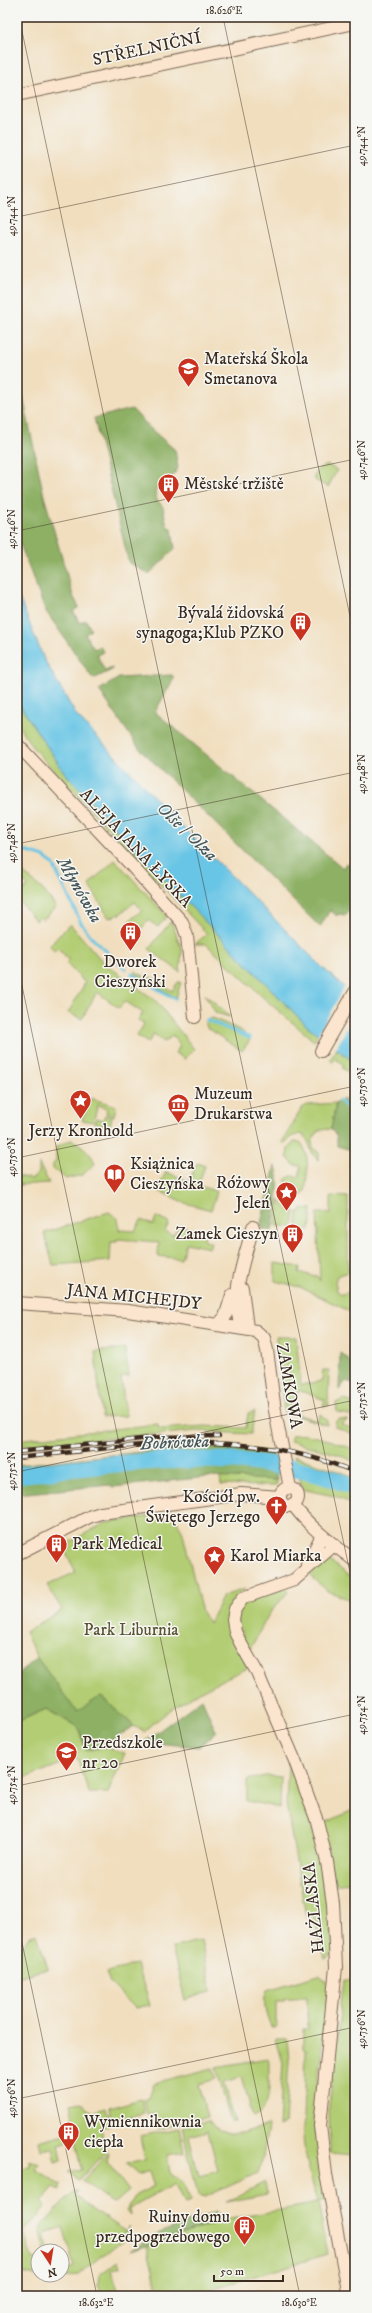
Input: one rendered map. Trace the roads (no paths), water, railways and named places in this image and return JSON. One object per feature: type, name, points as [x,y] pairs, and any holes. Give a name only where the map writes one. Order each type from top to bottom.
[{"type":"street","name":"STŘELNIČNÍ","points":[[17,95],[355,24]]},
{"type":"street","name":"ALEJA JANA ŁYSKA","points":[[17,744],[135,869],[182,922],[187,936],[195,1017]]},
{"type":"street","points":[[321,1051],[355,992]]},
{"type":"street","points":[[219,1324],[226,1317],[253,1227]]},
{"type":"street","points":[[238,1279],[244,1328]]},
{"type":"street","name":"JANA MICHEJDY","points":[[17,1303],[128,1311],[244,1328]]},
{"type":"street","name":"ZAMKOWA","points":[[244,1328],[261,1334],[266,1343],[275,1411],[289,1476],[290,1488]]},
{"type":"street","points":[[290,1488],[295,1491],[298,1496],[296,1503],[289,1506],[282,1504],[279,1497],[281,1491],[290,1488]]},
{"type":"street","points":[[17,1554],[84,1520],[101,1514],[241,1494],[279,1497]]},
{"type":"street","points":[[293,1505],[302,1517],[355,1561]]},
{"type":"street","points":[[302,1573],[322,1535]]},
{"type":"street","name":"HAŻLASKA","points":[[334,1545],[294,1580],[243,1598],[235,1609],[233,1619],[241,1644],[256,1672],[295,1761],[317,1821],[327,1862],[333,1903],[336,1967],[320,2126],[326,2174],[349,2296]]},
{"type":"water","name":"Olše / Olza","points":[[17,593],[44,659],[76,715],[182,826],[322,967],[355,997],[355,1063],[306,1025],[125,839],[64,772],[17,701]]},
{"type":"waterway","name":"Młynówka","points":[[22,850],[44,857],[53,864],[81,923],[93,939],[126,969]]},
{"type":"waterway","name":"Młynówka","points":[[132,974],[175,999]]},
{"type":"waterway","name":"Młynówka","points":[[207,1020],[250,1038]]},
{"type":"waterway","name":"Młynówka","points":[[339,1100],[355,1115]]},
{"type":"waterway","name":"Bobrówka","points":[[17,1475],[144,1462],[189,1460],[233,1461],[276,1465],[317,1474],[355,1488]]},
{"type":"railway","points":[[17,1452],[160,1437],[219,1436]]},
{"type":"railway","points":[[17,1458],[146,1445],[188,1443],[229,1444],[271,1448],[313,1457],[355,1472]]},
{"type":"place","name":"Mateřská Škola Smetanova","points":[[188,388]]},
{"type":"place","name":"Městské tržiště","points":[[168,504]]},
{"type":"place","name":"Bývalá židovská synagoga;Klub PZKO","points":[[300,642]]},
{"type":"place","name":"Dworek Cieszyński","points":[[130,952]]},
{"type":"place","name":"Jerzy Kronhold","points":[[81,1120]]},
{"type":"place","name":"Muzeum Drukarstwa","points":[[178,1124]]},
{"type":"place","name":"Książnica Cieszyńska","points":[[115,1194]]},
{"type":"place","name":"Różowy Jeleń","points":[[286,1212]]},
{"type":"place","name":"Zamek Cieszyn","points":[[293,1254]]},
{"type":"place","name":"Kościół pw. Świętego Jerzego","points":[[276,1526]]},
{"type":"place","name":"Park Medical","points":[[56,1564]]},
{"type":"place","name":"Karol Miarka","points":[[214,1576]]},
{"type":"place","name":"Przedszkole nr 20","points":[[67,1772]]},
{"type":"place","name":"Wymiennikownia ciepła","points":[[69,2152]]},
{"type":"place","name":"Ruiny domu przedpogrzebowego","points":[[245,2246]]},
{"type":"park label","name":"Park Liburnia","points":[[131,1630]]}]
